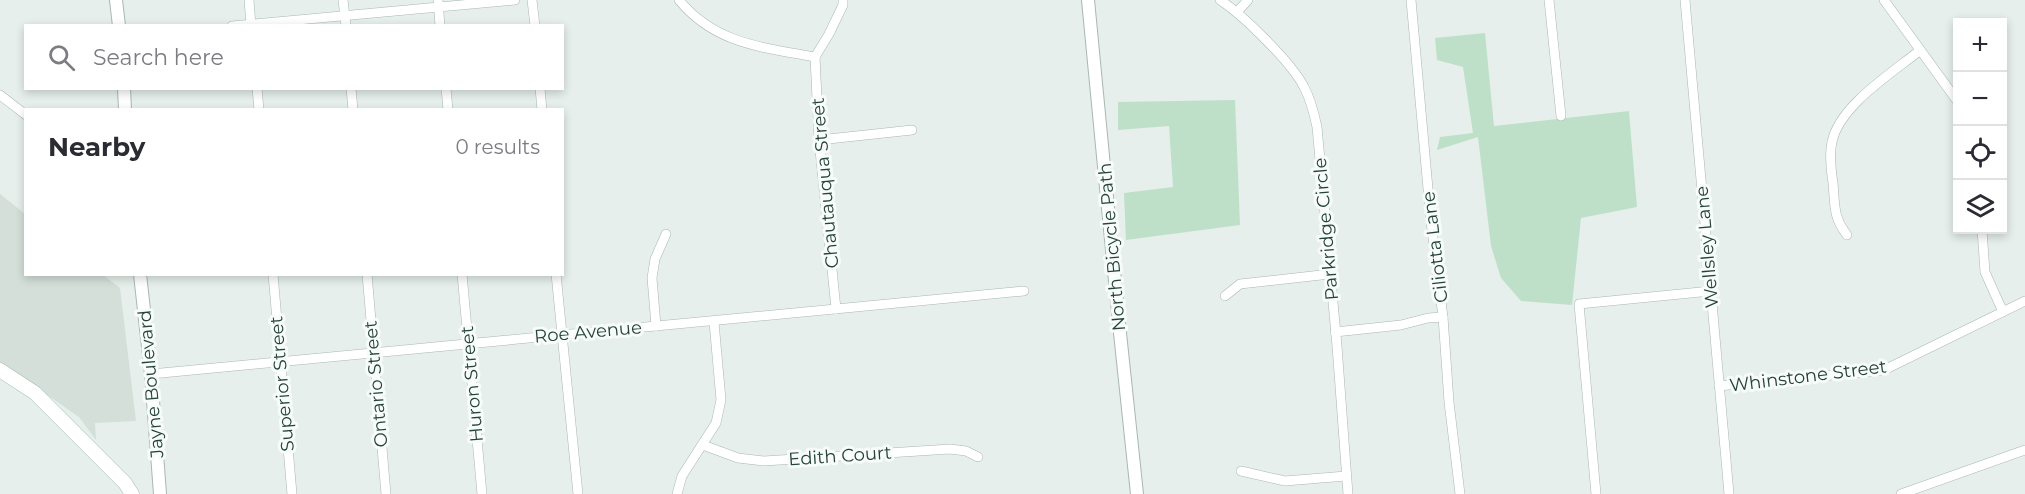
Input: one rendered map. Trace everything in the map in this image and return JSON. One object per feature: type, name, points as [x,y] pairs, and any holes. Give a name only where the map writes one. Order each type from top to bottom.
[{"type":"main road","points":[[0,370],[35,393],[125,483],[132,494]]},
{"type":"street","points":[[116,0],[119,24]]},
{"type":"street","points":[[249,0],[251,24],[438,4],[515,0]]},
{"type":"street","points":[[343,0],[346,24]]},
{"type":"street","points":[[532,0],[535,24]]},
{"type":"street","points":[[679,0],[693,16],[714,31],[747,44],[815,57],[829,34],[843,5],[843,0]]},
{"type":"street","name":"North Bicycle Path","points":[[1088,0],[1137,494]]},
{"type":"street","name":"Parkridge Circle","points":[[1220,0],[1237,12],[1295,72],[1312,105],[1317,128],[1348,494]]},
{"type":"street","points":[[1237,12],[1248,0]]},
{"type":"street","name":"Ciliotta Lane","points":[[1411,0],[1431,222],[1443,317],[1449,402],[1460,494]]},
{"type":"street","points":[[1549,0],[1561,116]]},
{"type":"street","name":"Wellsley Lane","points":[[1685,0],[1729,494]]},
{"type":"street","points":[[1884,0],[1953,95]]},
{"type":"street","points":[[438,4],[440,24]]},
{"type":"street","points":[[1847,235],[1837,222],[1830,160],[1831,144],[1836,128],[1852,105],[1919,51]]},
{"type":"street","name":"Chautauqua Street","points":[[815,57],[819,140],[836,309]]},
{"type":"street","points":[[124,90],[125,108]]},
{"type":"street","points":[[257,90],[259,108]]},
{"type":"street","points":[[351,90],[353,108]]},
{"type":"street","points":[[446,90],[448,108]]},
{"type":"street","points":[[540,90],[542,108]]},
{"type":"street","points":[[0,94],[24,113]]},
{"type":"street","points":[[819,140],[912,130]]},
{"type":"street","points":[[656,326],[652,278],[655,259],[666,234]]},
{"type":"street","points":[[1982,234],[1985,272],[2002,312]]},
{"type":"street","points":[[1225,296],[1240,284],[1330,274]]},
{"type":"street","name":"Jayne Boulevard","points":[[140,276],[151,374],[160,494]]},
{"type":"street","name":"Superior Street","points":[[273,276],[292,494]]},
{"type":"street","name":"Ontario Street","points":[[367,276],[386,494]]},
{"type":"street","name":"Huron Street","points":[[462,276],[482,494]]},
{"type":"street","points":[[556,276],[578,494]]},
{"type":"street","name":"Roe Avenue","points":[[151,374],[1024,291]]},
{"type":"street","points":[[1596,494],[1579,304],[1711,291]]},
{"type":"street","name":"Whinstone Street","points":[[1719,386],[1884,370],[2025,301]]},
{"type":"street","points":[[1335,332],[1401,326],[1428,318],[1443,317]]},
{"type":"street","points":[[677,494],[682,477],[716,423],[721,400],[714,321]]},
{"type":"street","name":"Edith Court","points":[[703,446],[738,458],[764,461],[950,448],[966,451],[978,457]]},
{"type":"street","points":[[1901,494],[2025,450]]},
{"type":"street","points":[[1241,471],[1285,481],[1346,476]]},
{"type":"shaded area","points":[[0,194],[24,213],[24,276],[104,276],[120,288],[136,421],[95,423],[96,440],[79,417],[0,362]]},
{"type":"green space","points":[[1485,33],[1494,126],[1629,111],[1637,207],[1581,218],[1572,305],[1521,301],[1501,278],[1491,246],[1478,137],[1437,150],[1440,137],[1473,133],[1463,67],[1437,60],[1435,38]]},
{"type":"green space","points":[[1235,100],[1240,225],[1126,240],[1124,193],[1173,187],[1169,126],[1118,130],[1118,102]]}]
